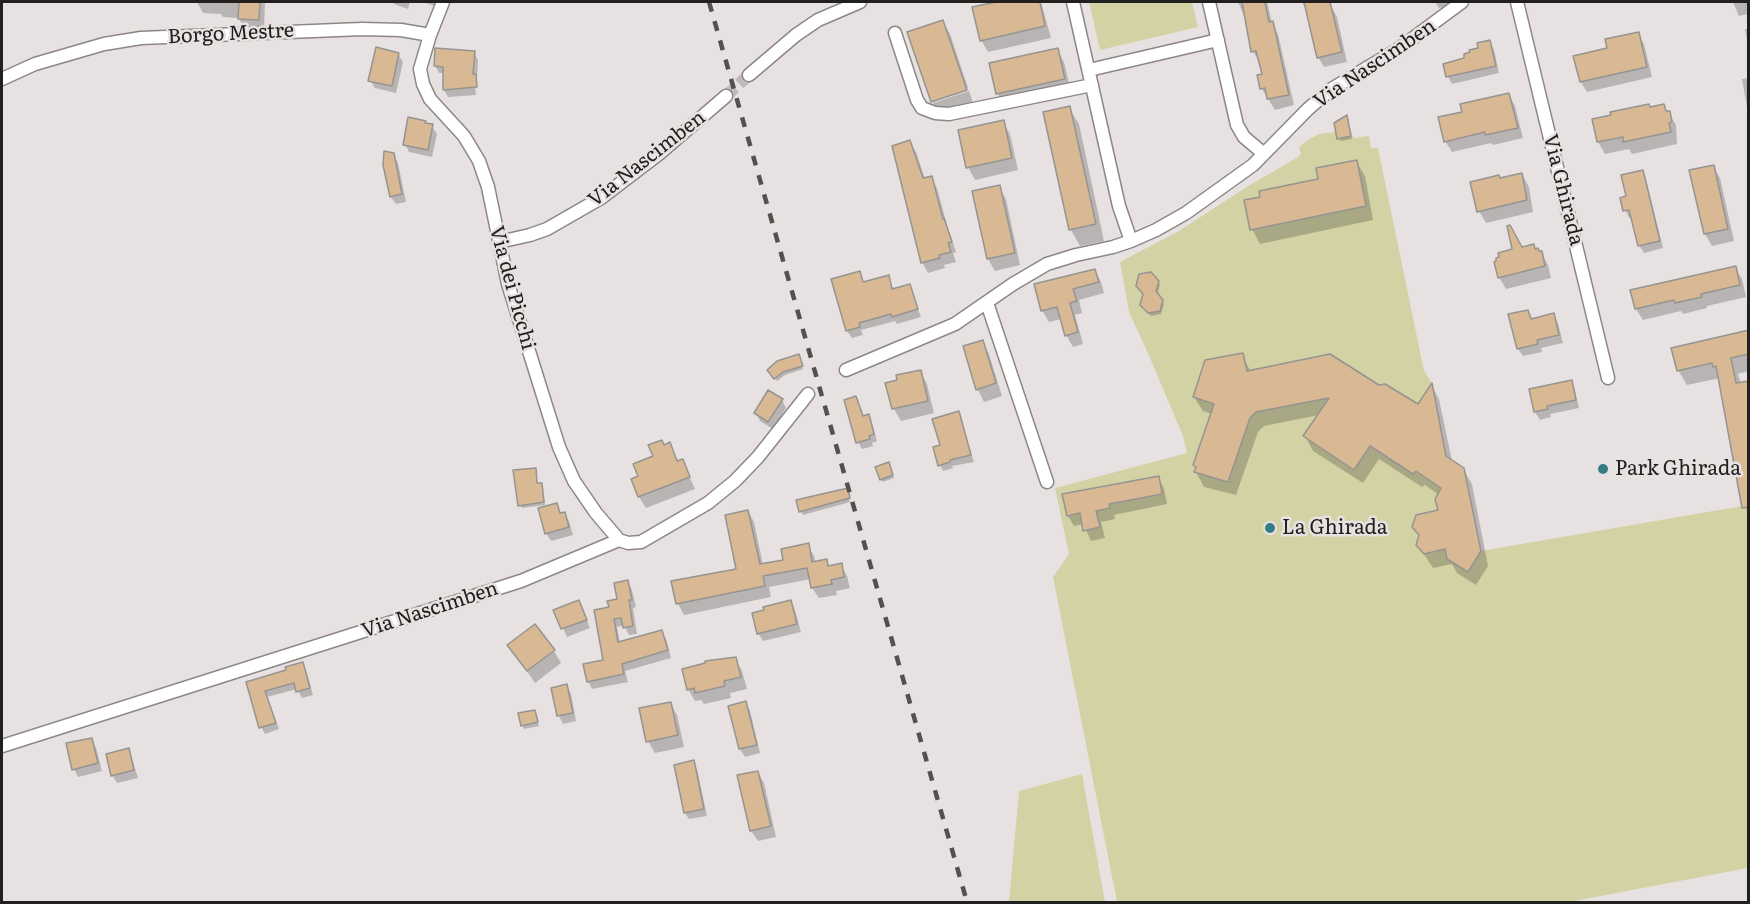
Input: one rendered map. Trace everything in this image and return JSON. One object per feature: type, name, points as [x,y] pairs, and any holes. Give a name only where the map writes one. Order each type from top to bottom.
[{"type":"street","points":[[430,34],[443,2]]},
{"type":"street","points":[[749,75],[796,35],[818,20],[860,2]]},
{"type":"street","points":[[1073,2],[1119,206],[1131,241]]},
{"type":"street","points":[[1209,2],[1237,125],[1244,137],[1264,154]]},
{"type":"street","name":"Via Nascimben","points":[[846,370],[937,333],[1047,264],[1076,255],[1113,248],[1156,230],[1186,213],[1242,175],[1330,90],[1397,50],[1462,2]]},
{"type":"street","name":"Via Ghirada","points":[[1517,2],[1608,378]]},
{"type":"street","name":"Borgo Mestre","points":[[2,79],[35,64],[104,44],[141,38],[362,28],[430,34]]},
{"type":"street","points":[[895,33],[916,100],[922,108],[935,113],[949,114],[1092,85]]},
{"type":"street","name":"Via dei Picchi","points":[[430,34],[420,69],[423,84],[430,99],[464,136],[479,161],[488,187],[520,326],[559,447],[574,481],[596,513],[619,540]]},
{"type":"street","points":[[1089,70],[1218,40]]},
{"type":"street","name":"Via Nascimben","points":[[499,242],[547,229],[601,198],[653,158],[726,96]]},
{"type":"street","points":[[987,303],[1047,482]]},
{"type":"street","name":"Via Nascimben","points":[[2,746],[521,581],[619,540],[628,543],[641,542],[708,503],[735,481],[758,457],[808,394]]},
{"type":"green space","points":[[1089,2],[1192,2],[1198,27],[1100,50]]},
{"type":"green space","name":"La Ghirada","points":[[1350,130],[1354,138],[1369,136],[1371,148],[1378,148],[1424,371],[1432,383],[1446,456],[1464,468],[1481,551],[1748,505],[1748,868],[1569,902],[1117,902],[1053,577],[1069,554],[1055,488],[1187,453],[1183,436],[1129,312],[1120,262],[1179,231],[1298,157],[1301,154],[1299,147],[1308,140],[1319,134]]},
{"type":"green space","points":[[1082,774],[1105,902],[1009,902],[1019,791]]},
{"type":"building","points":[[239,2],[260,2],[259,20],[238,19]]},
{"type":"building","points":[[996,2],[1040,2],[1045,26],[980,41],[972,7]]},
{"type":"building","points":[[1242,2],[1265,2],[1269,22],[1273,21],[1289,95],[1267,99],[1265,88],[1260,89],[1257,75],[1262,74],[1256,51],[1251,52]]},
{"type":"building","points":[[1304,2],[1330,2],[1342,52],[1317,58]]},
{"type":"building","points":[[943,20],[967,90],[931,102],[907,32]]},
{"type":"building","points":[[1639,32],[1647,67],[1580,82],[1573,56],[1607,48],[1605,39]]},
{"type":"building","points":[[1490,40],[1496,66],[1446,77],[1443,64],[1464,58],[1464,54],[1470,52],[1469,50],[1478,48],[1477,43]]},
{"type":"building","points":[[376,47],[399,53],[392,86],[368,81]]},
{"type":"building","points":[[435,48],[475,51],[473,74],[476,74],[477,87],[443,90],[443,67],[434,66]]},
{"type":"building","points":[[1058,48],[1065,79],[996,94],[989,63]]},
{"type":"building","points":[[1509,93],[1518,128],[1485,135],[1485,132],[1444,142],[1438,117],[1462,112],[1460,104]]},
{"type":"building","points":[[1649,104],[1650,107],[1664,104],[1666,111],[1670,111],[1671,132],[1623,142],[1623,137],[1597,142],[1592,119],[1611,115],[1610,112]]},
{"type":"building","points":[[1070,106],[1096,224],[1069,230],[1043,112]]},
{"type":"building","points":[[1347,115],[1351,136],[1337,139],[1334,123]]},
{"type":"building","points":[[408,117],[433,124],[428,150],[403,145]]},
{"type":"building","points":[[1004,120],[1012,158],[966,168],[958,130]]},
{"type":"building","points":[[910,140],[923,178],[932,176],[943,219],[952,242],[948,243],[951,252],[939,255],[940,258],[921,263],[892,146]]},
{"type":"building","points":[[384,151],[394,153],[402,194],[390,197],[383,165]]},
{"type":"building","points":[[1357,160],[1366,206],[1250,230],[1244,200],[1260,197],[1259,191],[1318,179],[1316,168]]},
{"type":"building","points":[[1714,165],[1728,229],[1704,234],[1689,170]]},
{"type":"building","points":[[1643,170],[1660,241],[1638,246],[1629,210],[1623,211],[1620,198],[1626,196],[1621,175]]},
{"type":"building","points":[[1522,173],[1527,200],[1477,212],[1470,182],[1499,175],[1500,178]]},
{"type":"building","points":[[1000,185],[1015,253],[987,259],[972,191]]},
{"type":"building","points":[[1510,225],[1522,247],[1534,244],[1535,249],[1542,251],[1545,266],[1498,278],[1494,262],[1499,257],[1498,253],[1512,249],[1507,226]]},
{"type":"building","points":[[1736,266],[1740,285],[1701,294],[1702,297],[1675,303],[1674,300],[1635,309],[1630,290]]},
{"type":"building","points":[[1095,269],[1099,282],[1073,289],[1077,301],[1070,303],[1078,332],[1065,336],[1057,307],[1041,311],[1034,284]]},
{"type":"building","points":[[860,271],[863,282],[889,275],[892,289],[910,284],[918,309],[859,323],[860,327],[846,331],[831,279]]},
{"type":"building","points":[[1151,272],[1159,281],[1156,291],[1163,300],[1160,311],[1148,313],[1140,305],[1143,294],[1136,286],[1139,274]]},
{"type":"building","points":[[1528,310],[1531,319],[1554,313],[1559,335],[1537,340],[1538,344],[1517,349],[1508,314]]},
{"type":"building","points":[[1749,330],[1749,354],[1731,358],[1736,383],[1749,381],[1749,507],[1742,508],[1716,366],[1713,367],[1712,363],[1677,371],[1671,348]]},
{"type":"building","points":[[983,340],[996,383],[976,390],[963,346]]},
{"type":"building","points":[[1243,353],[1247,371],[1330,354],[1379,385],[1385,384],[1418,404],[1432,383],[1446,456],[1464,468],[1481,551],[1468,572],[1447,559],[1445,549],[1424,554],[1416,545],[1419,535],[1412,527],[1416,515],[1438,510],[1435,499],[1441,488],[1416,471],[1413,474],[1370,446],[1354,470],[1303,436],[1329,398],[1256,412],[1250,418],[1228,482],[1194,472],[1196,467],[1193,465],[1214,404],[1193,397],[1205,360]]},
{"type":"building","points":[[799,354],[803,366],[783,372],[774,379],[767,370],[777,361]]},
{"type":"building","points":[[921,370],[928,401],[892,409],[885,383],[897,380],[896,375]]},
{"type":"building","points":[[1572,380],[1576,400],[1547,406],[1548,409],[1534,412],[1529,389]]},
{"type":"building","points":[[768,390],[783,399],[768,422],[754,413]]},
{"type":"building","points":[[856,396],[863,416],[869,414],[874,434],[869,436],[870,439],[856,443],[844,400]]},
{"type":"building","points":[[959,411],[971,455],[950,460],[938,466],[933,447],[940,445],[932,419]]},
{"type":"building","points":[[662,440],[664,445],[670,442],[677,461],[683,459],[690,477],[638,497],[631,479],[638,476],[633,464],[653,456],[648,445]]},
{"type":"building","points":[[889,462],[893,475],[880,480],[875,467]]},
{"type":"building","points":[[536,468],[537,483],[542,483],[544,502],[518,506],[513,470]]},
{"type":"building","points":[[1159,476],[1162,494],[1109,504],[1110,508],[1096,511],[1100,527],[1083,531],[1080,513],[1067,516],[1062,494]]},
{"type":"building","points":[[848,488],[850,498],[799,512],[796,500]]},
{"type":"building","points":[[557,503],[560,513],[565,512],[569,527],[545,534],[538,508]]},
{"type":"building","points":[[748,510],[760,564],[783,560],[781,549],[809,543],[812,562],[827,559],[828,566],[842,563],[844,577],[831,580],[832,584],[811,588],[807,568],[763,576],[765,586],[676,604],[671,581],[736,569],[725,515]]},
{"type":"building","points":[[628,580],[632,600],[629,600],[633,626],[623,628],[621,618],[614,619],[618,642],[662,630],[668,650],[622,664],[624,674],[587,682],[583,664],[603,660],[594,610],[609,607],[607,601],[617,599],[614,583]]},
{"type":"building","points":[[579,600],[587,620],[561,629],[553,610]]},
{"type":"building","points":[[791,600],[797,624],[757,634],[752,613],[764,610],[763,607]]},
{"type":"building","points":[[535,624],[555,650],[527,671],[507,645]]},
{"type":"building","points":[[736,657],[741,677],[724,681],[725,686],[695,693],[694,688],[687,690],[682,669],[705,663],[705,661]]},
{"type":"building","points":[[303,662],[310,688],[296,692],[294,683],[265,691],[276,723],[259,728],[246,682],[286,670],[285,667]]},
{"type":"building","points":[[567,684],[573,713],[557,716],[551,688]]},
{"type":"building","points":[[746,701],[757,745],[739,749],[728,706]]},
{"type":"building","points":[[671,702],[678,735],[646,742],[639,708]]},
{"type":"building","points":[[535,710],[538,722],[521,726],[518,713]]},
{"type":"building","points":[[92,738],[98,763],[72,770],[66,743]]},
{"type":"building","points":[[129,748],[134,770],[111,776],[106,754]]},
{"type":"building","points":[[694,760],[704,809],[684,813],[674,765]]},
{"type":"building","points":[[758,771],[771,826],[750,831],[737,775]]},
{"type":"tunnel","points":[[726,96],[749,75]]},
{"type":"railway","points":[[709,2],[967,902]]},
{"type":"place","name":"Park Ghirada","points":[[1603,469]]},
{"type":"place","name":"La Ghirada","points":[[1270,528]]}]
